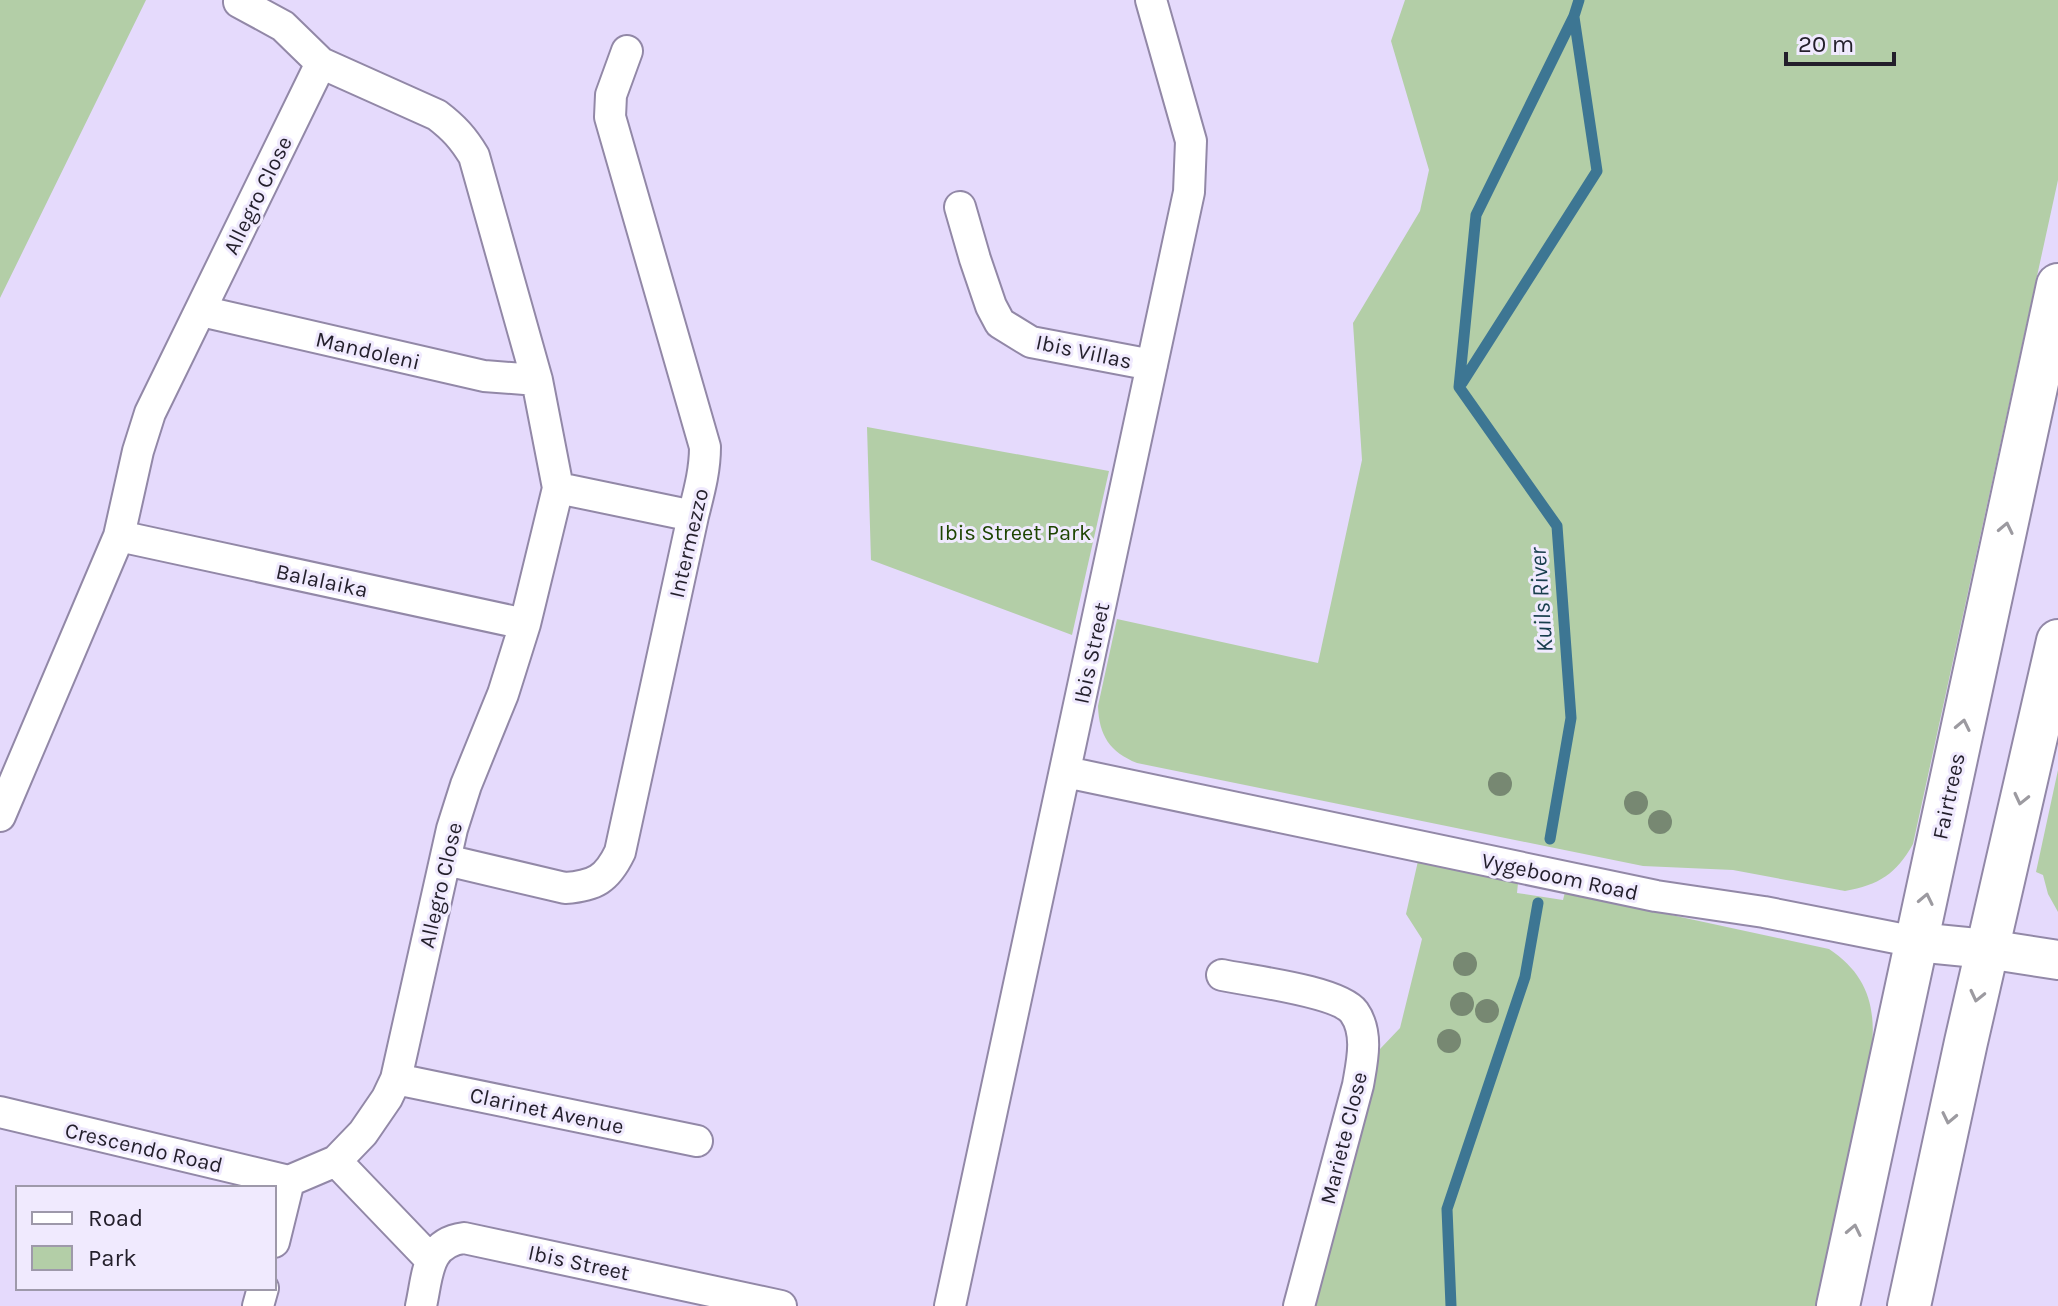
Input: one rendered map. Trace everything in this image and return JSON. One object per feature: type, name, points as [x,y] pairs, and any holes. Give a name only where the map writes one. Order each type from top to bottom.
[{"type":"main road","name":"Fairtrees","points":[[1838,1306],[2058,285]]},
{"type":"main road","points":[[1909,1306],[2058,641]]},
{"type":"street","name":"Ibis Street","points":[[950,1306],[1189,192],[1191,141],[1151,0]]},
{"type":"street","points":[[239,2],[283,26],[321,63]]},
{"type":"street","name":"Intermezzo","points":[[446,860],[565,888],[581,887],[601,879],[613,868],[620,852],[704,474],[705,447],[610,117],[611,95],[627,51]]},
{"type":"street","name":"Allegro Close","points":[[0,816],[119,536],[150,413],[321,63],[437,115],[454,127],[474,156],[537,380],[558,488],[525,624],[503,694],[466,785],[452,829],[396,1079],[363,1133],[336,1161],[289,1181]]},
{"type":"street","name":"Ibis Villas","points":[[960,207],[983,282],[1000,323],[1031,342],[1152,365]]},
{"type":"street","name":"Mandoleni","points":[[201,311],[484,376],[537,380]]},
{"type":"street","points":[[558,488],[693,516]]},
{"type":"street","name":"Balalaika","points":[[119,536],[525,624]]},
{"type":"street","name":"Vygeboom Road","points":[[1066,772],[1656,896],[1764,912],[1916,942],[2058,960]]},
{"type":"street","name":"Mariete Close","points":[[1222,975],[1328,996],[1353,1010],[1361,1026],[1364,1054],[1358,1085],[1299,1306]]},
{"type":"street","name":"Clarinet Avenue","points":[[396,1079],[697,1141]]},
{"type":"street","name":"Crescendo Road","points":[[0,1112],[289,1181]]},
{"type":"street","points":[[336,1161],[431,1260],[421,1306]]},
{"type":"street","points":[[276,1234],[289,1181]]},
{"type":"street","name":"Ibis Street","points":[[431,1260],[436,1250],[445,1243],[455,1239],[474,1239],[781,1306]]},
{"type":"green space","points":[[0,0],[146,0],[0,298]]},
{"type":"green space","points":[[1405,0],[2058,0],[2058,180],[1913,844],[1900,863],[1877,881],[1845,891],[1733,870],[1643,866],[1137,763],[1120,754],[1108,742],[1101,726],[1098,706],[1117,619],[1318,663],[1362,460],[1353,323],[1420,211],[1429,170],[1391,41]]},
{"type":"green space","name":"Ibis Street Park","points":[[867,427],[1109,471],[1072,635],[871,560]]},
{"type":"green space","points":[[2058,770],[2058,912],[2048,894],[2043,875],[2036,872]]},
{"type":"green space","points":[[1418,861],[1518,883],[1517,893],[1563,900],[1565,892],[1829,949],[1851,968],[1866,990],[1870,1003],[1872,1046],[1816,1306],[1316,1306],[1380,1049],[1400,1028],[1422,939],[1406,914]]},
{"type":"waterway","name":"Kuils River","points":[[1550,839],[1571,718],[1557,526],[1459,387],[1476,215],[1574,16],[1579,0]]},
{"type":"waterway","name":"Kuils River","points":[[1462,383],[1597,171],[1574,17]]},
{"type":"waterway","name":"Kuils River","points":[[1451,1306],[1447,1209],[1525,977],[1538,903]]}]
